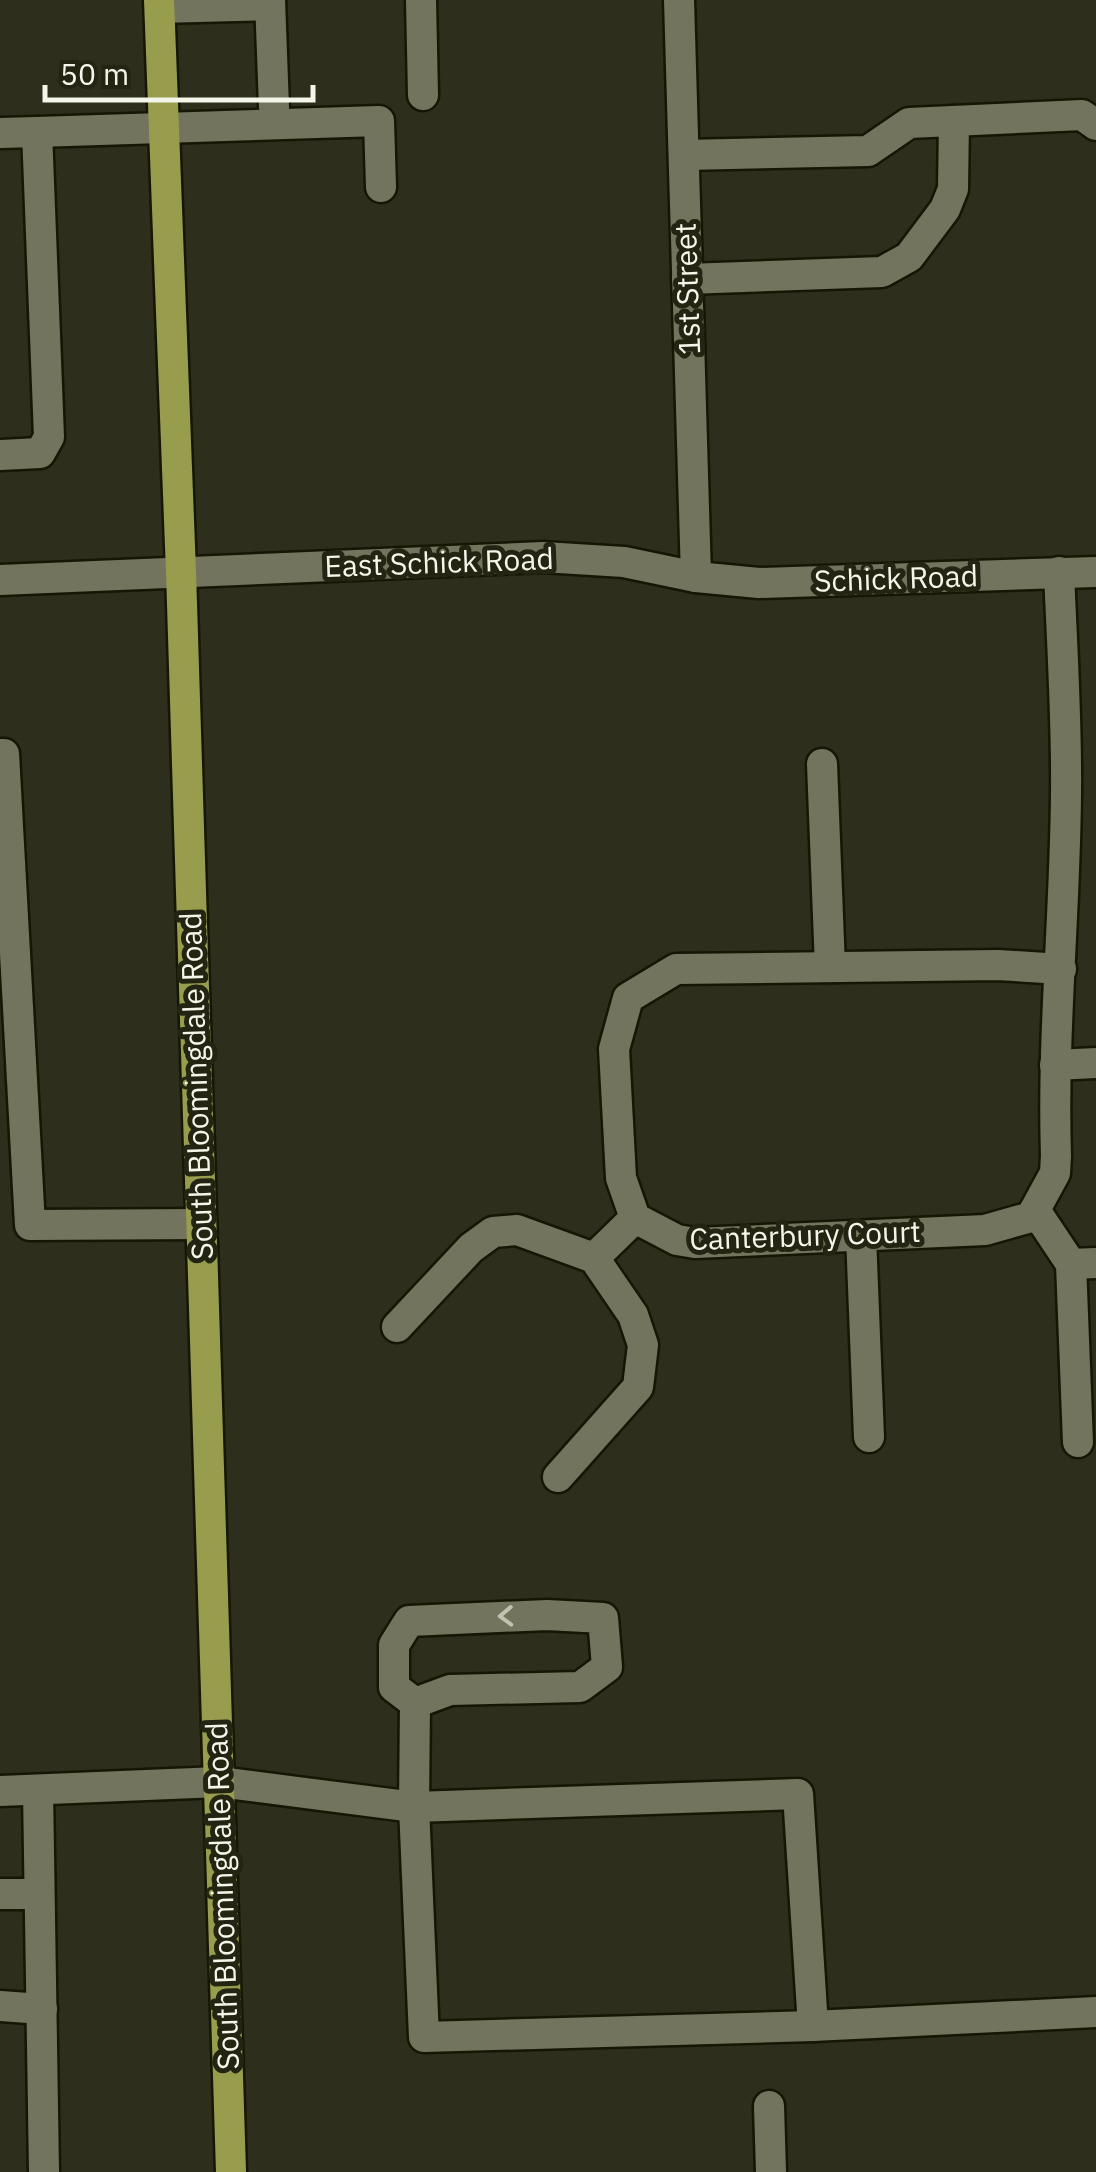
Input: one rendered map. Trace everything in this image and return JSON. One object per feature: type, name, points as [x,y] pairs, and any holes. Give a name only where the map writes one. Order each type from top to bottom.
[{"type":"main road","name":"South Bloomingdale Road","points":[[159,4],[181,572],[231,2172]]},
{"type":"street","points":[[420,0],[424,95]]},
{"type":"street","name":"1st Street","points":[[679,0],[696,577]]},
{"type":"street","points":[[159,4],[270,3],[274,107]]},
{"type":"street","points":[[684,155],[868,151],[909,123],[1082,115],[1096,125]]},
{"type":"street","points":[[0,133],[379,121],[382,187]]},
{"type":"street","points":[[687,279],[882,272],[909,257],[944,209],[953,189],[954,121]]},
{"type":"street","points":[[0,455],[40,453],[49,438],[37,132]]},
{"type":"street","name":"East Schick Road","points":[[0,580],[543,557],[624,562],[696,577]]},
{"type":"street","points":[[1059,572],[1066,792],[1054,1174],[1035,1210],[1084,1264],[1078,1442]]},
{"type":"street","name":"Schick Road","points":[[696,577],[807,583],[1096,572]]},
{"type":"street","points":[[0,754],[4,754],[15,1225],[201,1224]]},
{"type":"street","points":[[822,764],[830,968]]},
{"type":"street","points":[[594,1258],[635,1218],[622,1178],[614,1048],[628,998],[676,969],[998,965],[1061,969]]},
{"type":"street","points":[[1055,1065],[1096,1063]]},
{"type":"street","name":"Canterbury Court","points":[[635,1218],[677,1240],[695,1243],[985,1230],[1031,1217],[1035,1210]]},
{"type":"street","points":[[397,1328],[471,1248],[493,1232],[517,1230],[594,1258],[633,1315],[643,1344],[638,1387],[558,1477]]},
{"type":"street","points":[[860,1236],[870,1437]]},
{"type":"street","points":[[547,1614],[603,1618],[607,1667],[580,1688],[450,1690],[415,1704],[394,1687],[394,1646],[409,1620],[547,1614]]},
{"type":"street","points":[[415,1704],[414,1807],[424,2037],[813,2026],[1096,2012]]},
{"type":"street","points":[[0,1791],[219,1782],[414,1807],[798,1794],[813,2026]]},
{"type":"street","points":[[38,1790],[44,2172]]},
{"type":"street","points":[[0,1894],[39,1894]]},
{"type":"street","points":[[0,2006],[42,2009]]},
{"type":"street","points":[[768,2106],[772,2172]]}]
